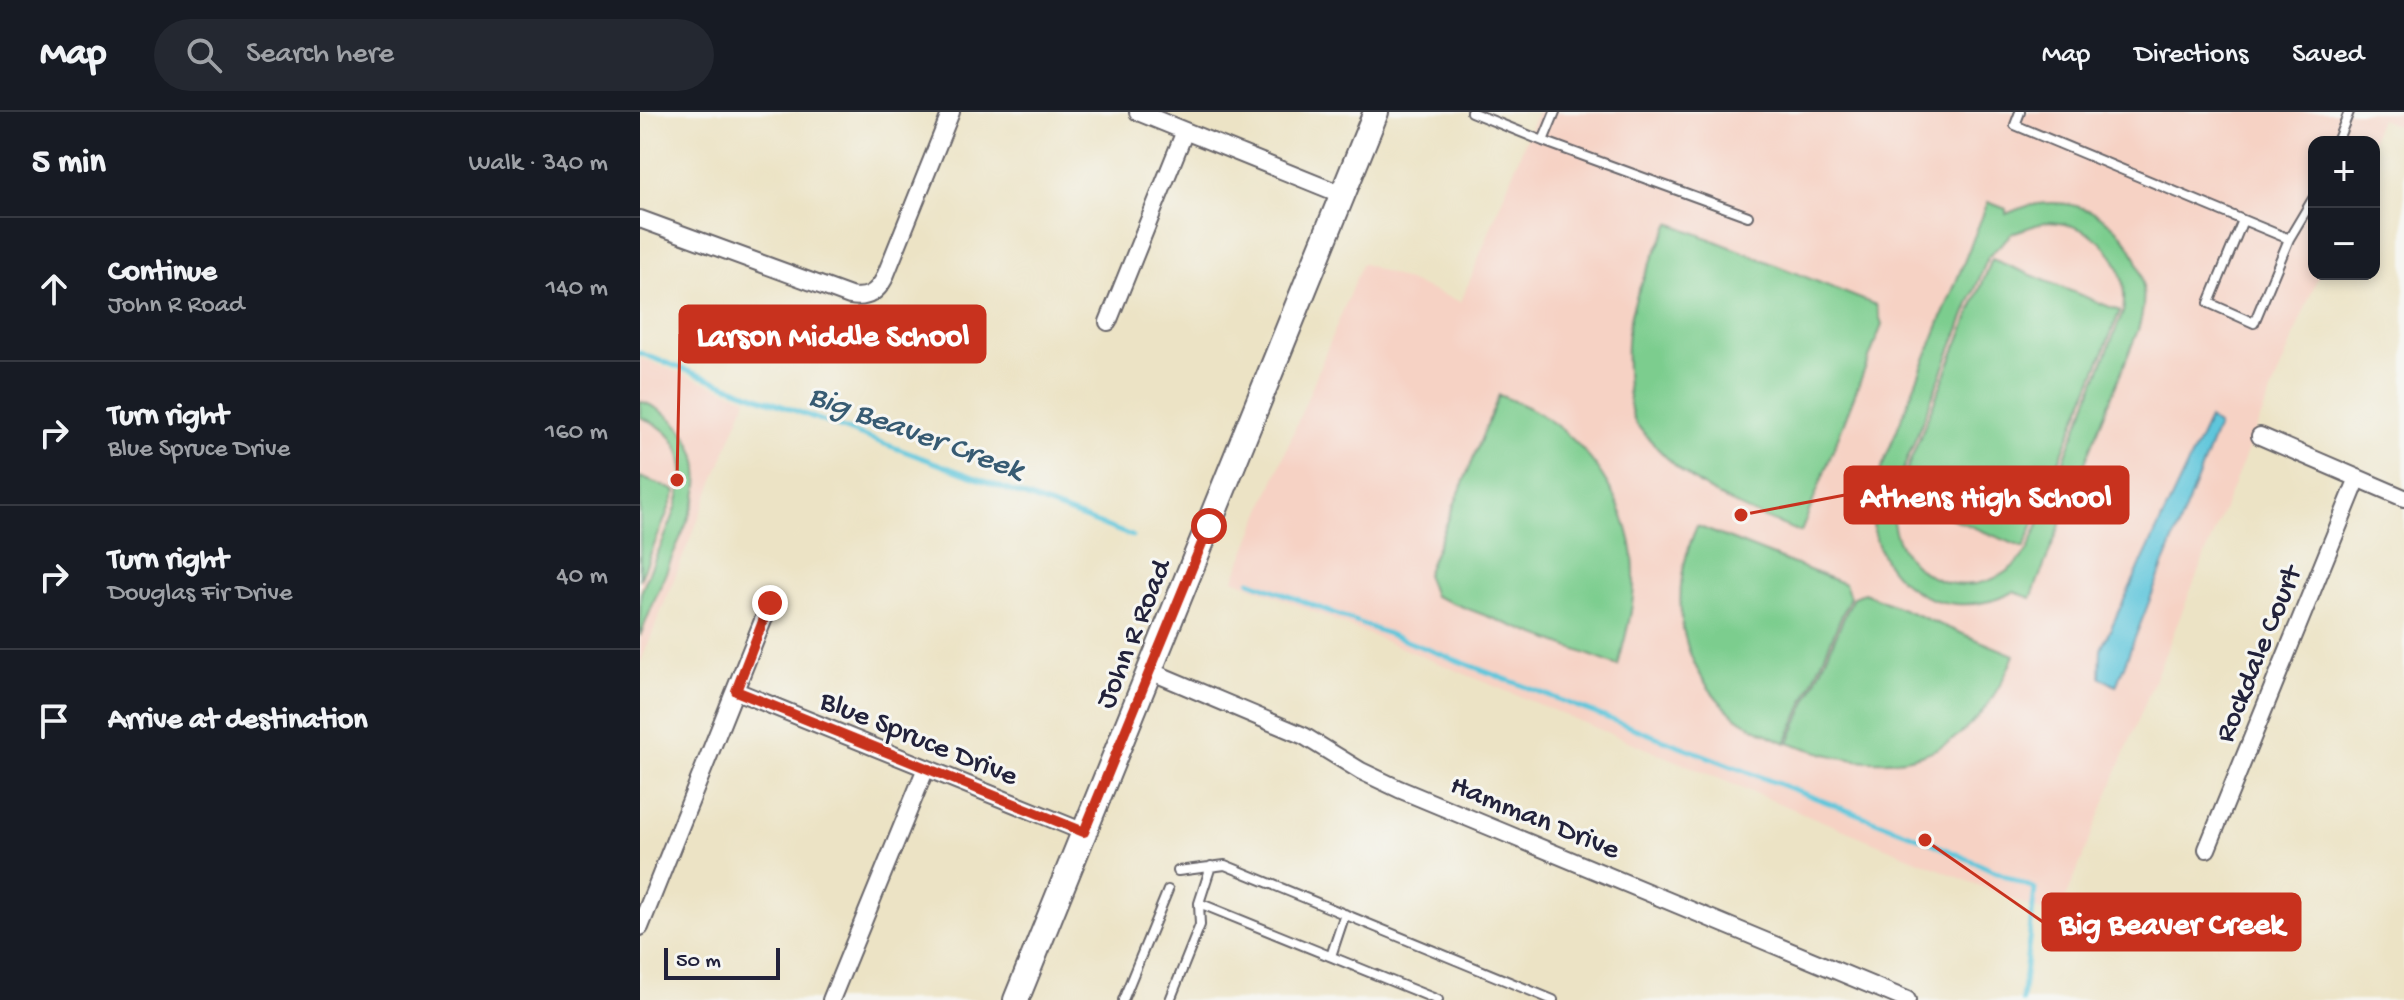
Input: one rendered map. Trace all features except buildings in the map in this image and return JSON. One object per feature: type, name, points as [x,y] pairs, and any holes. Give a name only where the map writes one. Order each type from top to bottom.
[{"type":"main road","name":"John R Road","points":[[1016,1000],[1376,112]]},
{"type":"street","points":[[640,219],[850,296],[866,296],[874,293],[884,279],[951,112]]},
{"type":"street","points":[[1138,112],[1343,195]]},
{"type":"street","points":[[1108,322],[1185,131]]},
{"type":"street","points":[[2260,436],[2404,498]]},
{"type":"street","name":"Rockdale Court","points":[[2207,849],[2358,478]]},
{"type":"street","points":[[640,927],[770,603]]},
{"type":"street","name":"Hamman Drive","points":[[1150,671],[1304,736],[1361,771],[1399,789],[1907,1000]]},
{"type":"street","name":"Blue Spruce Drive","points":[[736,691],[1084,832]]},
{"type":"street","points":[[831,1000],[926,768]]},
{"type":"lane","points":[[1471,112],[1748,216]]},
{"type":"lane","points":[[1543,141],[1555,112]]},
{"type":"lane","points":[[2020,112],[2015,125],[2289,239]]},
{"type":"lane","points":[[2339,136],[2349,112]]},
{"type":"lane","points":[[2243,220],[2209,303],[2254,323],[2289,239],[2308,207]]},
{"type":"lane","points":[[1178,871],[1225,865],[1553,1000]]},
{"type":"lane","points":[[1170,1000],[1200,925],[1199,903],[1211,866]]},
{"type":"lane","points":[[1123,1000],[1168,890]]},
{"type":"lane","points":[[1199,903],[1438,1000]]},
{"type":"lane","points":[[1331,956],[1345,914]]},
{"type":"shaded area","points":[[1537,112],[2404,112],[2404,129],[2380,119],[2373,136],[2308,136],[2308,280],[2317,280],[2058,918],[1234,579],[1362,263],[1461,302]]},
{"type":"shaded area","points":[[640,358],[747,398],[640,664]]},
{"type":"green space","points":[[1988,202],[2006,209],[2006,214],[2036,204],[2065,204],[2090,211],[2112,226],[2129,246],[2140,271],[2143,299],[2138,330],[2031,598],[2014,592],[1983,602],[1954,604],[1928,597],[1905,583],[1887,563],[1876,538],[1872,509],[1878,477]],"holes":[[[2045,222],[2063,224],[2094,237],[2115,261],[2124,293],[2123,312],[2028,550],[2008,571],[1985,582],[1961,585],[1938,580],[1918,567],[1902,549],[1893,524],[1893,495],[1988,257],[2012,233]]]},
{"type":"green space","points":[[1670,223],[1876,305],[1882,325],[1801,532],[1759,516],[1701,485],[1667,458],[1635,422],[1627,374],[1629,325],[1641,285]]},
{"type":"green space","points":[[1992,259],[2120,311],[2024,548],[1896,496]]},
{"type":"green space","points":[[1499,395],[1533,410],[1562,430],[1595,465],[1619,507],[1632,552],[1634,587],[1618,666],[1434,596],[1426,574]]},
{"type":"green space","points":[[640,401],[677,424],[693,448],[698,477],[690,516],[640,636],[641,593],[671,522],[683,472],[679,450],[665,431],[640,417]]},
{"type":"green space","points":[[640,477],[676,491],[640,580]]},
{"type":"green space","points":[[1697,526],[1845,584],[1850,597],[1786,743],[1733,715],[1696,668],[1687,645],[1680,598],[1688,550]]},
{"type":"green space","points":[[1864,593],[2014,655],[1996,691],[1975,720],[1951,741],[1924,754],[1894,761],[1862,760],[1826,754],[1789,742],[1853,597]]},
{"type":"water","points":[[2209,419],[2218,426],[2116,686],[2100,677],[2101,649]]},
{"type":"waterway","name":"Big Beaver Creek","points":[[640,353],[1132,536]]},
{"type":"waterway","name":"Big Beaver Creek","points":[[1250,581],[1925,840],[2035,889],[2022,1000]]},
{"type":"place","name":"Larson Middle School","points":[[677,480]]},
{"type":"place","name":"Athens High School","points":[[1741,515]]},
{"type":"place","name":"Big Beaver Creek","points":[[1925,840]]},
{"type":"route","points":[[770,603],[736,691],[1084,832],[1209,526]]}]
